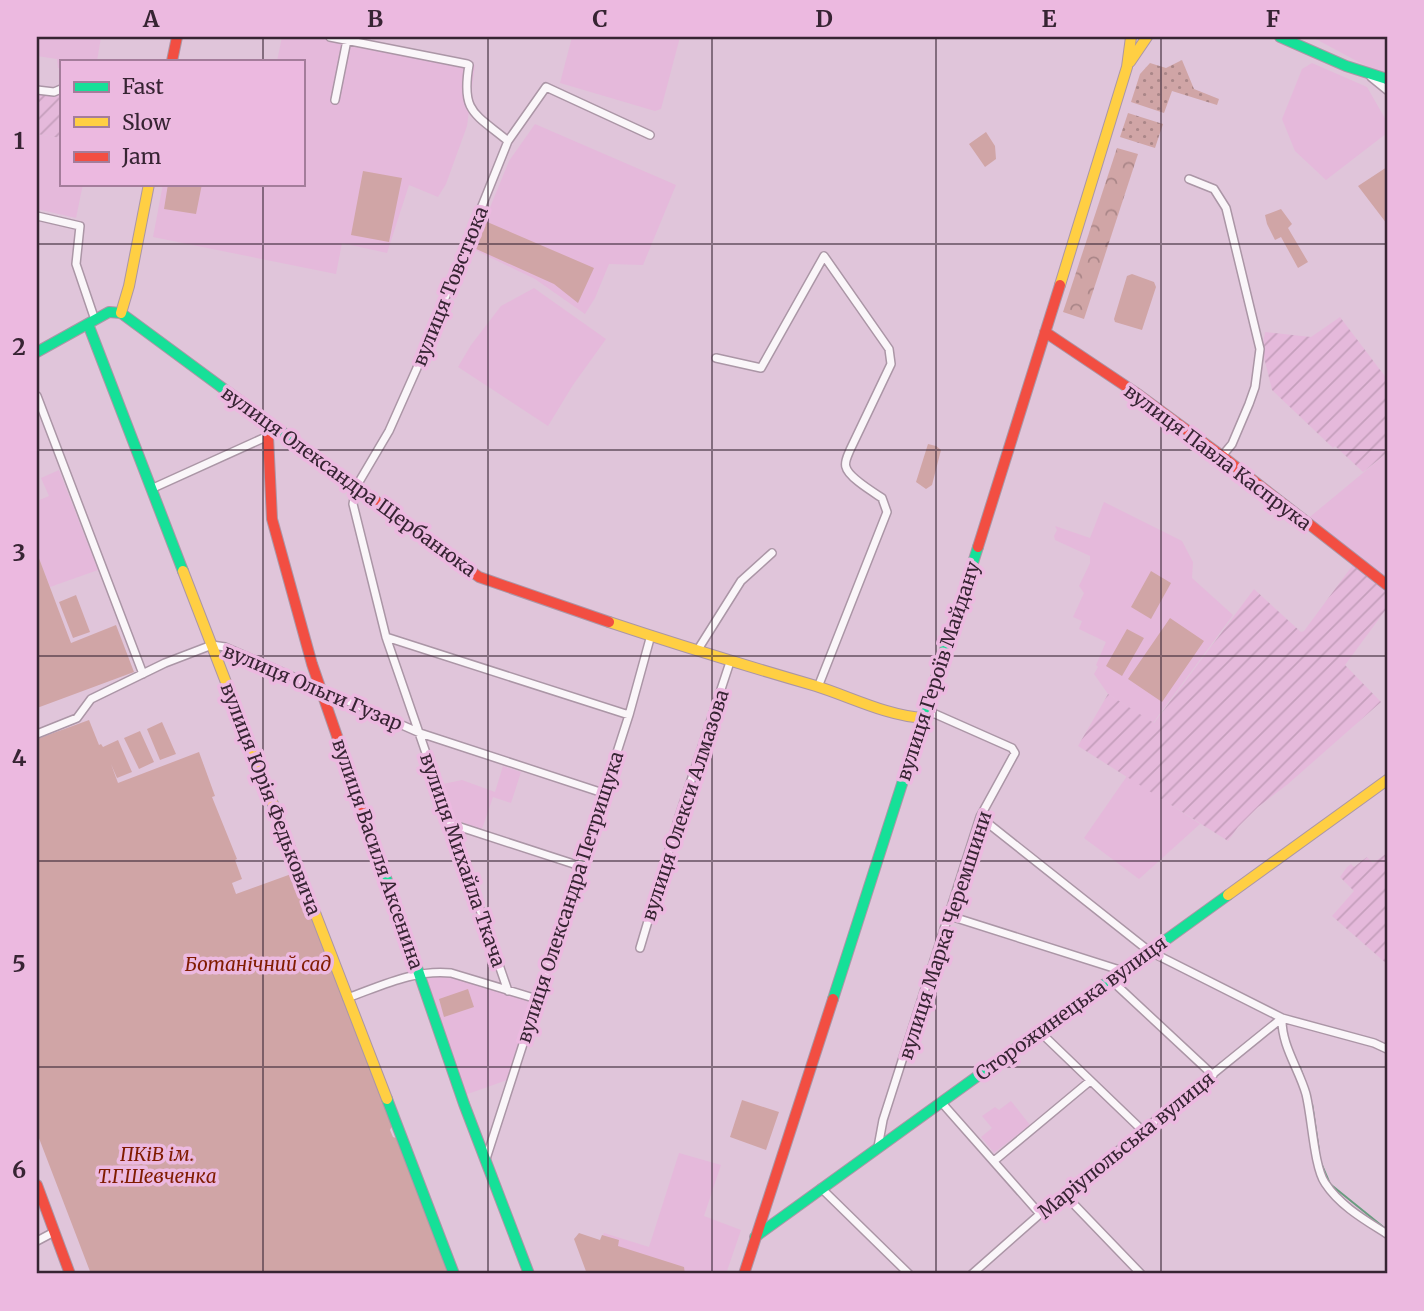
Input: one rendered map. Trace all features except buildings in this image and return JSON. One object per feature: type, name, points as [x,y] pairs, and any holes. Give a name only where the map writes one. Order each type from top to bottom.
[{"type":"street","points":[[172,60],[177,37]]},
{"type":"street","points":[[330,37],[469,65],[465,89],[472,112],[508,141]]},
{"type":"street","points":[[1127,67],[1131,37]]},
{"type":"street","points":[[1127,67],[1147,37]]},
{"type":"street","points":[[1286,38],[1326,59],[1368,75],[1387,79]]},
{"type":"street","points":[[335,100],[347,40]]},
{"type":"street","name":"вулиця Героїв Майдану","points":[[744,1274],[924,718],[1127,67]]},
{"type":"street","points":[[1368,75],[1387,90]]},
{"type":"street","name":"вулиця Товстюка","points":[[356,486],[389,431],[417,368],[508,141],[546,88],[650,135]]},
{"type":"street","points":[[37,90],[54,92],[60,89]]},
{"type":"street","points":[[1189,179],[1214,189],[1226,208],[1260,349],[1255,387],[1249,404],[1231,444],[1222,456]]},
{"type":"street","points":[[37,352],[109,312],[121,313],[130,286],[149,186]]},
{"type":"street","points":[[37,216],[80,226],[76,264],[91,322]]},
{"type":"street","points":[[716,358],[761,368],[824,256],[890,349],[891,364],[849,450],[845,464],[846,470],[853,477],[882,498],[887,512],[818,687]]},
{"type":"street","name":"вулиця Олександра Щербанюка","points":[[121,313],[270,431],[356,486],[479,577],[905,718],[924,718]]},
{"type":"street","name":"вулиця Юрія Федьковича","points":[[91,322],[151,489],[454,1274]]},
{"type":"street","name":"вулиця Павла Каспрука","points":[[1045,332],[1222,456],[1387,585]]},
{"type":"street","points":[[37,396],[143,674]]},
{"type":"street","points":[[151,489],[270,431]]},
{"type":"street","name":"вулиця Василя Аксенина","points":[[270,431],[272,519],[320,688],[464,1104],[529,1274]]},
{"type":"street","name":"вулиця Михайла Ткача","points":[[356,486],[353,504],[386,637],[508,991]]},
{"type":"street","points":[[697,650],[741,581],[772,553]]},
{"type":"street","name":"вулиця Олександра Петрищука","points":[[486,1158],[629,715],[651,635]]},
{"type":"street","points":[[386,637],[629,715]]},
{"type":"street","name":"вулиця Ольги Гузар","points":[[37,734],[78,718],[91,699],[212,645],[225,647],[420,733],[603,793]]},
{"type":"street","name":"вулиця Олекси Алмазова","points":[[640,948],[679,817],[730,662]]},
{"type":"street","name":"вулиця Марка Черемшини","points":[[878,1147],[883,1120],[980,817],[1015,753],[1012,748],[933,713],[924,718]]},
{"type":"street","name":"Сторожинецька вулиця","points":[[755,1237],[1387,780]]},
{"type":"street","points":[[980,817],[1149,951],[1282,1018],[1387,1049]]},
{"type":"street","points":[[452,824],[580,866]]},
{"type":"street","points":[[950,916],[1123,971]]},
{"type":"street","points":[[347,998],[419,973],[452,973],[537,999]]},
{"type":"street","points":[[1111,980],[1213,1075]]},
{"type":"street","points":[[1282,1018],[1282,1032],[1306,1093],[1318,1171],[1336,1197],[1387,1234]]},
{"type":"street","name":"Маріупольська вулиця","points":[[972,1274],[1064,1194],[1282,1018]]},
{"type":"street","points":[[1039,1031],[1143,1131]]},
{"type":"street","points":[[994,1161],[1090,1081]]},
{"type":"street","points":[[942,1103],[1040,1214]]},
{"type":"street","points":[[37,1185],[70,1274]]},
{"type":"street","points":[[821,1188],[909,1274]]},
{"type":"street","points":[[1064,1194],[1141,1274]]},
{"type":"street","points":[[37,1241],[54,1233]]},
{"type":"shaded area","points":[[37,37],[101,37],[97,60],[60,60],[58,68],[57,59],[37,56]]},
{"type":"shaded area","points":[[282,37],[329,37],[475,65],[467,126],[446,184],[438,197],[409,185],[387,253],[342,243],[336,274],[153,237],[163,186],[304,186],[304,60],[277,60]]},
{"type":"shaded area","points":[[572,37],[680,37],[661,109],[655,111],[560,83]]},
{"type":"shaded area","points":[[1312,37],[1387,37],[1387,76],[1383,75]]},
{"type":"shaded area","points":[[1312,63],[1367,87],[1387,122],[1387,133],[1326,180],[1295,151],[1282,119],[1302,69]]},
{"type":"shaded area","points":[[60,90],[60,138],[37,134],[37,91]]},
{"type":"shaded area","points":[[535,124],[676,185],[643,265],[609,264],[585,314],[535,279],[473,249],[509,161]]},
{"type":"shaded area","points":[[37,134],[60,138],[60,186],[83,186],[76,218],[37,209]]},
{"type":"shaded area","points":[[534,288],[606,339],[548,426],[458,367],[501,306]]},
{"type":"shaded area","points":[[1340,317],[1387,379],[1387,453],[1363,472],[1335,446],[1333,448],[1272,390],[1262,349],[1265,332],[1311,337]]},
{"type":"shaded area","points":[[1387,453],[1387,586],[1305,521]]},
{"type":"shaded area","points":[[59,470],[98,570],[50,587],[37,553],[37,501],[49,496],[41,478]]},
{"type":"shaded area","points":[[1104,502],[1182,541],[1193,562],[1192,578],[1233,615],[1153,723],[1108,694],[1094,674],[1106,642],[1079,629],[1082,621],[1073,617],[1084,593],[1079,586],[1090,563],[1090,556],[1055,540],[1054,536],[1057,530],[1055,526],[1090,538]]},
{"type":"shaded area","points":[[1355,562],[1387,586],[1387,608],[1345,665],[1381,702],[1258,807],[1228,841],[1078,746],[1108,694],[1154,723],[1254,589],[1301,632]]},
{"type":"shaded area","points":[[503,766],[521,772],[511,803],[493,797],[482,829],[456,820],[443,784],[462,780],[495,792]]},
{"type":"shaded area","points":[[1127,776],[1200,824],[1139,879],[1084,838]]},
{"type":"shaded area","points":[[1387,853],[1387,964],[1332,916],[1354,891],[1340,877],[1347,867],[1351,864],[1354,867],[1367,857],[1373,863]]},
{"type":"shaded area","points":[[439,972],[537,1000],[513,1078],[462,1096],[420,973]]},
{"type":"shaded area","points":[[1011,1101],[1030,1125],[994,1153],[981,1137],[992,1128],[982,1116],[995,1107],[999,1110]]},
{"type":"shaded area","points":[[679,1153],[721,1165],[704,1216],[741,1230],[726,1274],[588,1274],[604,1233],[649,1247]]},
{"type":"green space","points":[[1182,60],[1194,89],[1219,99],[1217,105],[1172,91],[1164,113],[1131,102],[1140,74],[1150,63],[1166,68]]},
{"type":"green space","points":[[1128,113],[1163,124],[1155,148],[1120,137]]},
{"type":"green space","points":[[986,132],[995,146],[996,159],[985,167],[969,144]]},
{"type":"green space","points":[[1117,148],[1138,154],[1084,319],[1063,312]]},
{"type":"green space","points":[[1387,167],[1387,224],[1358,186]]},
{"type":"green space","points":[[363,171],[402,178],[389,242],[351,235]]},
{"type":"green space","points":[[168,186],[202,186],[196,214],[164,209]]},
{"type":"green space","points":[[1281,209],[1292,224],[1288,228],[1308,262],[1298,268],[1281,237],[1275,240],[1267,224],[1265,215]]},
{"type":"green space","points":[[485,221],[594,268],[578,303],[554,284],[474,248]]},
{"type":"green space","points":[[1132,274],[1154,282],[1156,287],[1142,330],[1115,322],[1114,319],[1127,276]]},
{"type":"green space","points":[[928,444],[941,450],[932,485],[926,489],[916,482]]},
{"type":"green space","points":[[37,553],[71,643],[116,625],[134,672],[37,708]]},
{"type":"green space","points":[[1151,571],[1171,583],[1151,619],[1131,607]]},
{"type":"green space","points":[[76,595],[90,632],[73,638],[59,602]]},
{"type":"green space","points":[[1170,618],[1204,641],[1162,702],[1128,679]]},
{"type":"green space","points":[[1127,629],[1144,638],[1122,676],[1106,666]]},
{"type":"green space","name":"ПКіВ ім. Т.Г.Шевченка","points":[[89,720],[99,745],[103,747],[118,740],[132,772],[117,778],[111,764],[118,783],[199,752],[215,796],[212,797],[237,859],[235,860],[242,879],[232,883],[236,894],[294,873],[392,1126],[390,1130],[396,1138],[449,1274],[91,1274],[37,1133],[37,739]]},
{"type":"green space","points":[[162,722],[176,754],[160,760],[147,729]]},
{"type":"green space","points":[[140,731],[154,762],[139,769],[124,738]]},
{"type":"green space","points":[[468,989],[474,1007],[444,1017],[439,999]]},
{"type":"green space","points":[[742,1100],[779,1112],[766,1150],[730,1137]]},
{"type":"green space","points":[[579,1233],[600,1240],[602,1235],[619,1240],[618,1246],[684,1267],[685,1274],[587,1274],[574,1239]]},
{"type":"waterway","points":[[1300,1067],[1304,1079]]},
{"type":"waterway","points":[[1312,1104],[1319,1151]]},
{"type":"waterway","points":[[1321,1163],[1330,1184],[1387,1230]]},
{"type":"traffic: fast","points":[[1280,37],[1346,66],[1387,79]]},
{"type":"traffic: fast","points":[[37,352],[109,312],[121,313],[358,488]]},
{"type":"traffic: fast","points":[[88,324],[183,571]]},
{"type":"traffic: fast","points":[[833,999],[978,547]]},
{"type":"traffic: fast","points":[[364,814],[464,1104],[529,1274]]},
{"type":"traffic: fast","points":[[755,1237],[1228,895]]},
{"type":"traffic: fast","points":[[387,1099],[454,1274]]},
{"type":"traffic: slow","points":[[1060,285],[1127,67],[1131,37]]},
{"type":"traffic: slow","points":[[1130,62],[1147,37]]},
{"type":"traffic: slow","points":[[121,313],[149,186]]},
{"type":"traffic: slow","points":[[183,571],[387,1099]]},
{"type":"traffic: slow","points":[[609,622],[816,686],[883,710],[924,718]]},
{"type":"traffic: slow","points":[[1228,895],[1387,780]]},
{"type":"traffic: jam","points":[[172,60],[177,37]]},
{"type":"traffic: jam","points":[[978,547],[1060,285]]},
{"type":"traffic: jam","points":[[1045,332],[1139,395],[1222,456],[1387,585]]},
{"type":"traffic: jam","points":[[273,426],[268,436],[272,519],[312,664],[364,814]]},
{"type":"traffic: jam","points":[[358,488],[479,577],[609,622]]},
{"type":"traffic: jam","points":[[744,1274],[833,999]]},
{"type":"traffic: jam","points":[[37,1185],[70,1274]]},
{"type":"park label","name":"Ботанічний сад","points":[[258,964]]}]
